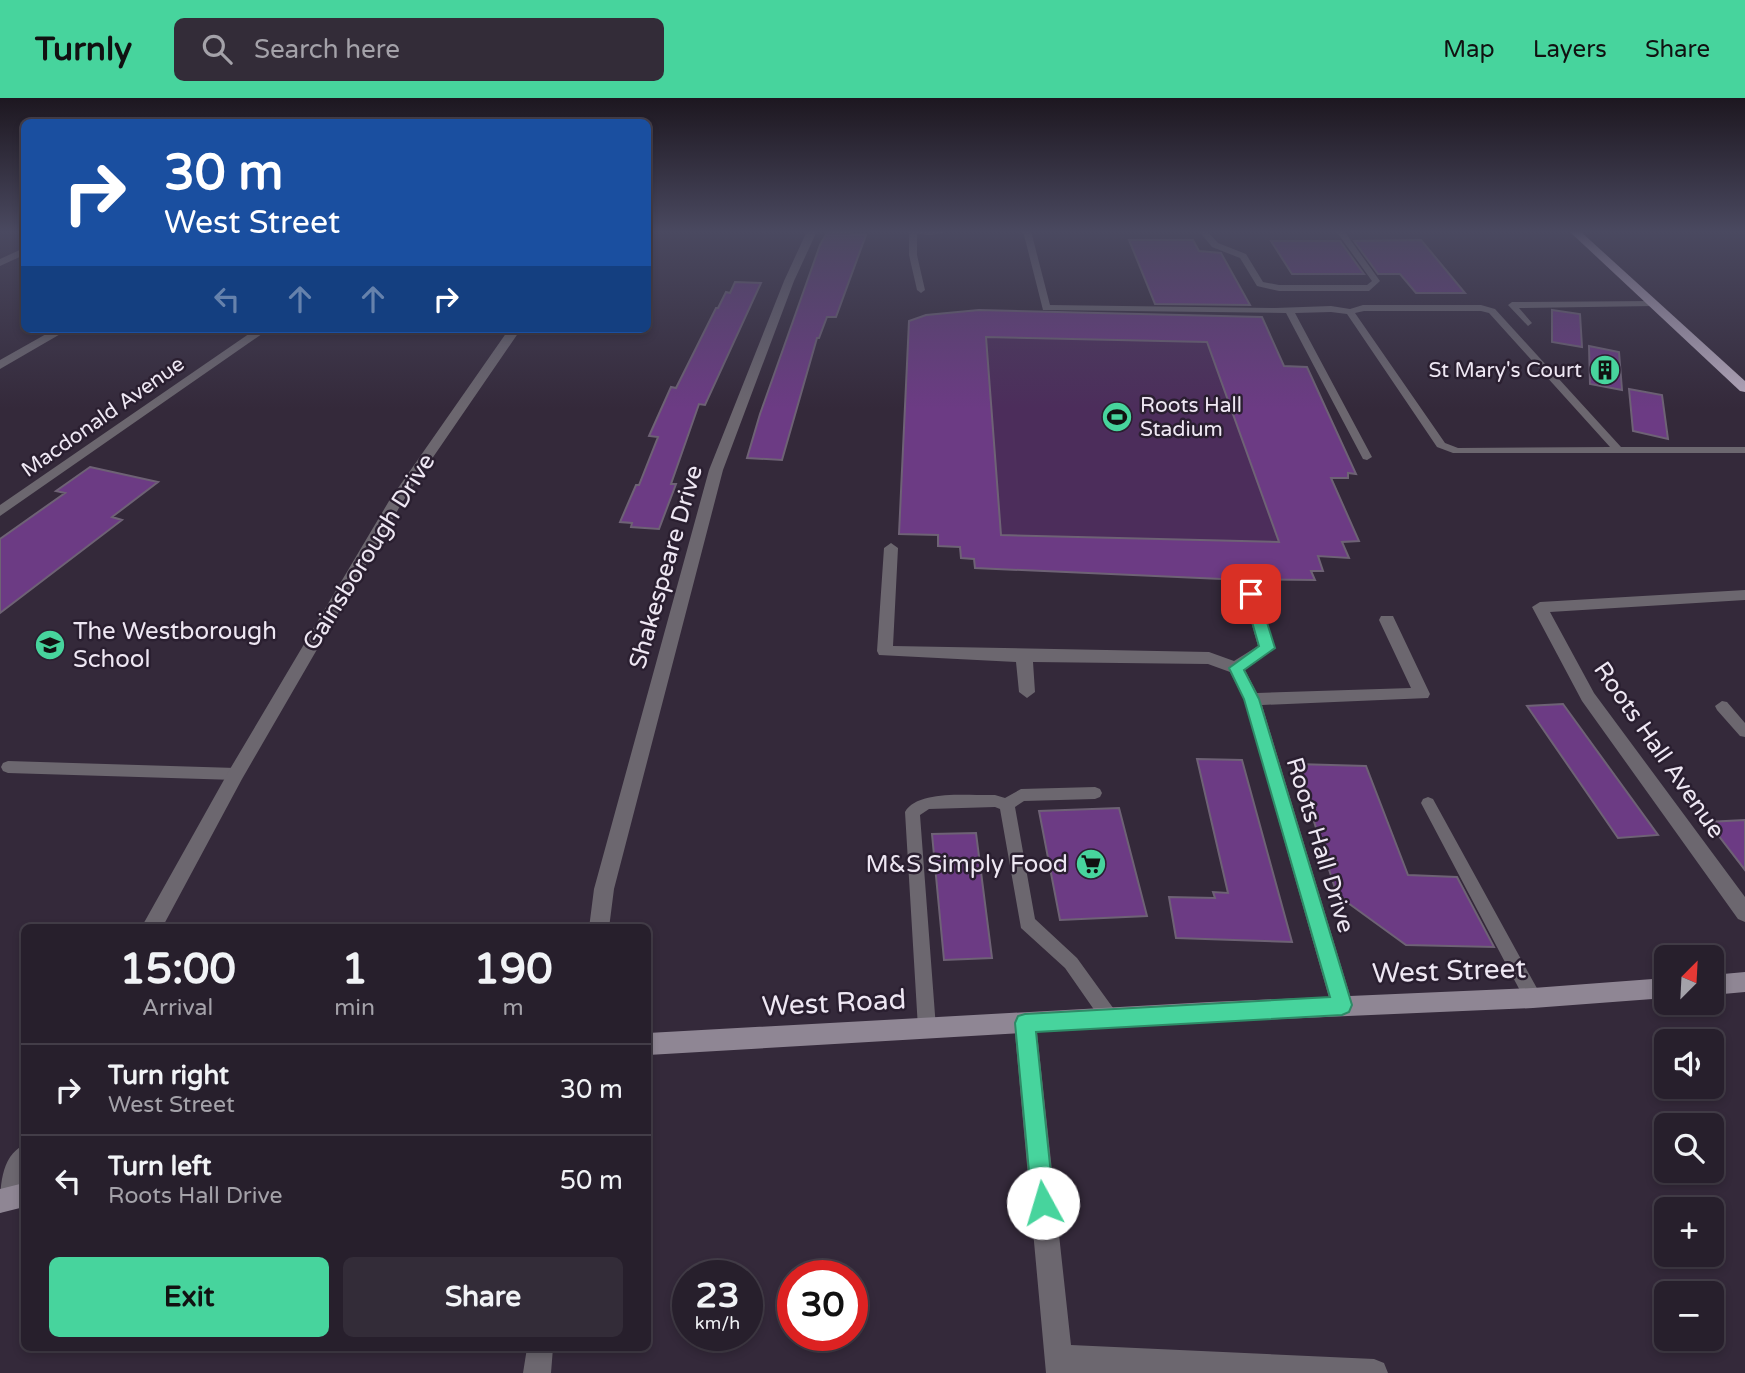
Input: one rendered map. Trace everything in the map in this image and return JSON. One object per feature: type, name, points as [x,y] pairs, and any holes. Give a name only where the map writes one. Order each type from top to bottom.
[{"type":"highway","points":[[1637,290],[1745,388]]},
{"type":"main road","points":[[1724,984],[1745,982]]},
{"type":"main road","name":"West Street","points":[[1025,1023],[1342,1005],[1532,998],[1654,989]]},
{"type":"main road","name":"West Road","points":[[651,1044],[1025,1023]]},
{"type":"main road","points":[[0,1201],[21,1196]]},
{"type":"street","name":"Shakespeare Drive","points":[[600,924],[604,889],[657,681],[716,470],[785,290]]},
{"type":"street","points":[[0,365],[56,333]]},
{"type":"street","name":"Macdonald Avenue","points":[[0,512],[257,333]]},
{"type":"street","name":"Gainsborough Drive","points":[[153,924],[236,774],[396,501],[513,333]]},
{"type":"street","points":[[891,548],[885,651],[1209,658],[1236,668],[1267,648],[1251,594]]},
{"type":"street","name":"Roots Hall Avenue","points":[[1745,594],[1540,607],[1588,697],[1745,913]]},
{"type":"street","points":[[1252,699],[1422,694],[1387,620]]},
{"type":"street","points":[[1024,656],[1027,692]]},
{"type":"street","name":"Roots Hall Drive","points":[[1236,668],[1252,699],[1342,1005]]},
{"type":"street","points":[[1025,1023],[1060,1366],[1374,1373]]},
{"type":"street","points":[[0,1201],[21,1162]]},
{"type":"street","points":[[537,1373],[540,1351]]},
{"type":"lane","points":[[1042,290],[1046,308],[1331,309],[1350,312],[1375,308],[1480,308],[1492,311],[1618,450]]},
{"type":"lane","points":[[1528,323],[1512,305],[1651,304]]},
{"type":"lane","points":[[1289,310],[1367,457]]},
{"type":"lane","points":[[1350,312],[1441,445],[1457,451],[1745,450]]},
{"type":"lane","points":[[1722,706],[1745,732]]},
{"type":"lane","points":[[8,767],[236,774]]},
{"type":"lane","points":[[1007,805],[1021,795],[1095,793]]},
{"type":"lane","points":[[927,1028],[912,813],[926,803],[995,801],[1007,805]]},
{"type":"lane","points":[[1428,803],[1532,998]]},
{"type":"lane","points":[[1007,805],[1027,923],[1072,963],[1110,1018]]},
{"type":"shaded area","name":"Roots Hall Stadium","points":[[1262,317],[1284,366],[1307,367],[1356,474],[1348,473],[1348,478],[1332,478],[1359,541],[1342,542],[1349,558],[1318,557],[1323,571],[1311,571],[1315,580],[1222,579],[975,568],[974,559],[961,558],[959,547],[938,546],[937,535],[899,534],[909,321]]},
{"type":"building","points":[[731,290],[758,290],[705,405],[699,404],[671,484],[676,484],[659,529],[631,527],[632,523],[620,522],[636,485],[639,485],[658,437],[649,436],[671,387],[676,388],[716,308],[726,292]]},
{"type":"building","points":[[804,290],[846,290],[836,317],[827,317],[817,338],[782,460],[747,458]]},
{"type":"building","points":[[1150,290],[1242,290],[1250,305],[1155,304]]},
{"type":"building","points":[[1414,290],[1463,290],[1465,293],[1416,293]]},
{"type":"building","points":[[979,310],[1262,317],[1284,366],[1307,367],[1356,474],[1348,473],[1348,478],[1331,478],[1359,541],[1342,542],[1349,558],[1318,556],[1323,571],[1311,571],[1315,580],[1222,579],[975,568],[974,559],[961,558],[960,547],[938,546],[938,535],[899,534],[909,321],[926,315]],"holes":[[[986,337],[1207,342],[1279,542],[1001,535]]]},
{"type":"building","points":[[1552,310],[1580,314],[1582,347],[1552,342]]},
{"type":"building","points":[[1589,346],[1619,352],[1622,390],[1590,384]]},
{"type":"building","points":[[1629,389],[1662,395],[1668,439],[1633,431]]},
{"type":"building","points":[[90,467],[158,482],[112,517],[122,520],[0,613],[0,539],[65,493],[56,491]]},
{"type":"building","points":[[1563,704],[1658,835],[1618,838],[1527,706]]},
{"type":"building","points":[[1197,759],[1242,760],[1292,942],[1176,938],[1169,897],[1215,898],[1213,892],[1228,893]]},
{"type":"building","points":[[1296,764],[1366,766],[1408,875],[1457,877],[1494,947],[1406,945],[1337,895]]},
{"type":"building","name":"M&S Simply Food","points":[[1119,808],[1147,916],[1060,920],[1039,811]]},
{"type":"building","points":[[1745,820],[1745,870],[1708,822]]},
{"type":"building","points":[[976,833],[992,958],[944,960],[932,834]]},
{"type":"place","name":"St Mary's Court","points":[[1605,370]]},
{"type":"place","name":"Roots Hall Stadium","points":[[1117,417]]},
{"type":"place","name":"The Westborough School","points":[[50,645]]},
{"type":"place","name":"M&S Simply Food","points":[[1091,864]]},
{"type":"route","points":[[1043,1203],[1025,1023],[1342,1005],[1252,699],[1236,668],[1267,648],[1251,594]]}]
